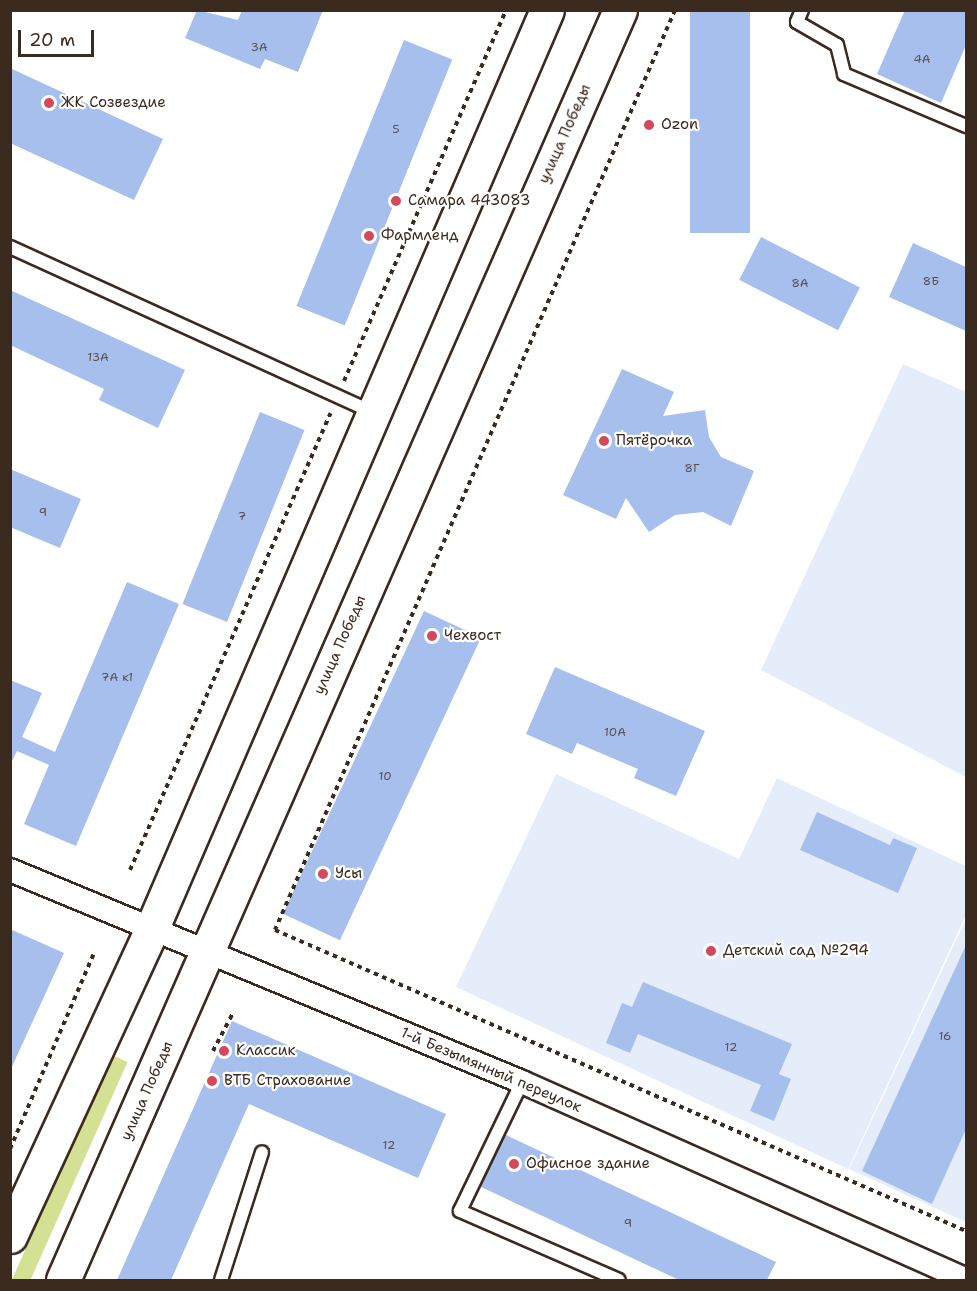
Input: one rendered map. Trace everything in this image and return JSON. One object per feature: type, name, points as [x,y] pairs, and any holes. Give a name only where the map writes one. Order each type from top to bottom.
[{"type":"main road","points":[[10,1236],[152,928],[372,412],[547,10]]},
{"type":"main road","name":"улица Победы","points":[[63,1281],[620,10]]},
{"type":"street","name":"1-й Безымянный переулок","points":[[10,870],[522,1082],[966,1280]]},
{"type":"lane","points":[[801,10],[797,22],[837,45],[844,74],[966,126]]},
{"type":"lane","points":[[10,247],[372,412]]},
{"type":"lane","points":[[522,1082],[460,1211],[619,1281]]},
{"type":"lane","points":[[221,1281],[262,1152]]},
{"type":"path","points":[[130,870],[506,10]]},
{"type":"path","points":[[675,10],[275,930],[966,1231]]},
{"type":"path","points":[[10,1149],[95,951]]},
{"type":"path","points":[[213,1051],[234,1011]]},
{"type":"shaded area","points":[[903,364],[966,392],[966,777],[761,670]]},
{"type":"shaded area","name":"Детский сад №294","points":[[556,774],[739,859],[777,778],[966,866],[966,915],[848,1169],[456,987]]},
{"type":"shaded area","points":[[966,919],[966,1222],[849,1169]]},
{"type":"green space","points":[[112,1055],[128,1062],[30,1280],[12,1279]]},
{"type":"building","points":[[197,10],[238,20],[242,10],[323,10],[298,72],[265,59],[260,69],[185,38]]},
{"type":"building","points":[[690,10],[750,10],[750,233],[690,233]]},
{"type":"building","points":[[905,10],[966,10],[966,45],[941,103],[877,74]]},
{"type":"building","points":[[404,40],[452,59],[345,326],[296,306]]},
{"type":"building","name":"ЖК Созвездие","points":[[10,68],[163,139],[134,200],[10,143]]},
{"type":"building","points":[[761,237],[860,287],[838,330],[739,280]]},
{"type":"building","points":[[913,243],[966,267],[966,331],[889,297]]},
{"type":"building","points":[[10,290],[185,370],[158,428],[99,400],[104,389],[10,345]]},
{"type":"building","points":[[622,369],[674,392],[663,416],[705,410],[709,437],[721,457],[754,471],[731,526],[703,512],[675,515],[649,532],[626,498],[616,519],[563,495]]},
{"type":"building","points":[[260,412],[305,430],[227,622],[182,604]]},
{"type":"building","points":[[10,469],[81,499],[60,548],[10,527]]},
{"type":"building","points":[[127,582],[179,604],[76,846],[24,824],[49,765],[17,751],[10,765],[10,680],[42,693],[22,737],[55,752]]},
{"type":"building","points":[[424,611],[481,638],[340,940],[283,914]]},
{"type":"building","points":[[555,667],[705,731],[676,796],[634,778],[638,769],[577,743],[572,754],[526,734]]},
{"type":"building","points":[[817,812],[890,845],[893,838],[917,848],[898,893],[800,850]]},
{"type":"building","points":[[10,929],[64,953],[10,1071]]},
{"type":"building","points":[[966,945],[966,1129],[932,1204],[862,1171]]},
{"type":"building","points":[[643,982],[792,1044],[779,1074],[791,1079],[774,1121],[750,1111],[761,1085],[638,1034],[630,1053],[606,1043],[622,1003],[632,1007]]},
{"type":"building","points":[[232,1021],[446,1114],[418,1178],[249,1104],[171,1280],[117,1280]]},
{"type":"building","points":[[504,1134],[776,1262],[767,1280],[679,1280],[479,1186]]},
{"type":"place","name":"ЖК Созвездие","points":[[49,103]]},
{"type":"place","name":"Ozon","points":[[649,125]]},
{"type":"place","name":"Самара 443083","points":[[396,201]]},
{"type":"place","name":"Фармленд","points":[[369,236]]},
{"type":"place","name":"Пятёрочка","points":[[604,441]]},
{"type":"place","name":"Чехвост","points":[[432,636]]},
{"type":"place","name":"Усы","points":[[323,874]]},
{"type":"place","name":"Детский сад №294","points":[[711,951]]},
{"type":"place","name":"Классик","points":[[224,1051]]},
{"type":"place","name":"ВТБ Страхование","points":[[212,1081]]},
{"type":"place","name":"Офисное здание","points":[[514,1164]]}]
